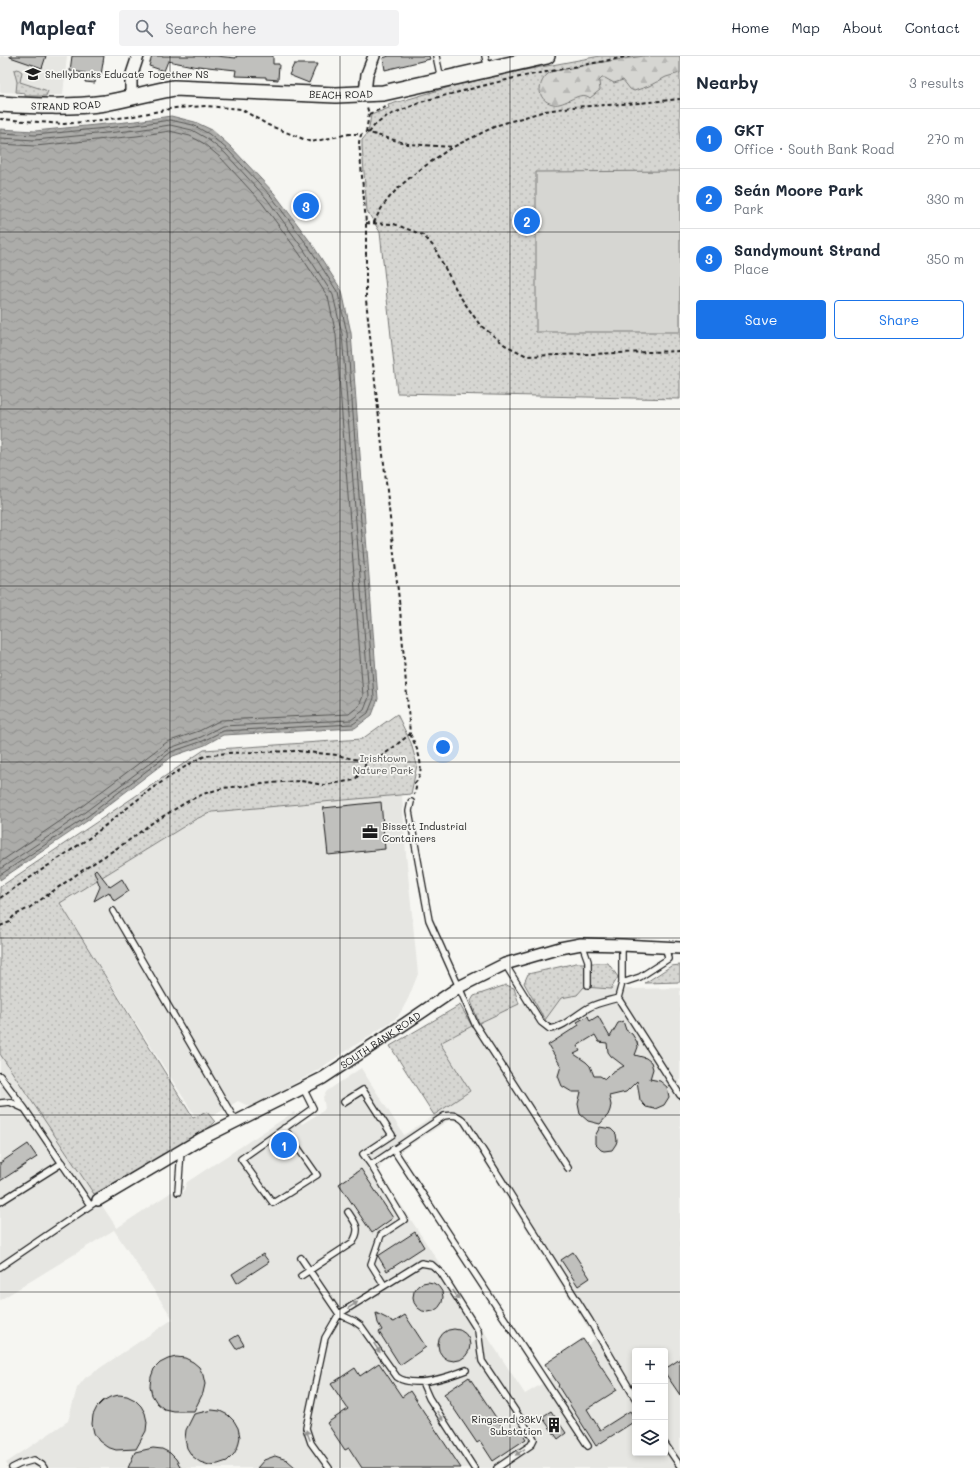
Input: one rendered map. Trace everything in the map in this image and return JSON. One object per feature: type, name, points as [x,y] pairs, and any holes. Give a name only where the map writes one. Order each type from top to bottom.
[{"type":"main road","name":"BEACH ROAD","points":[[131,96],[174,88],[349,95],[366,100],[383,93],[441,79],[486,62],[547,56]]},
{"type":"main road","name":"STRAND ROAD","points":[[0,104],[70,105],[105,103],[131,96]]},
{"type":"street","points":[[131,96],[131,77],[138,56]]},
{"type":"street","points":[[366,100],[367,74],[374,56]]},
{"type":"street","name":"SOUTH BANK ROAD","points":[[94,1203],[181,1151],[323,1078],[459,987],[505,964],[560,948],[582,944],[680,948]]},
{"type":"lane","points":[[436,56],[441,79]]},
{"type":"lane","points":[[411,802],[409,811],[429,920],[476,1024],[568,1168]]},
{"type":"lane","points":[[113,911],[236,1122]]},
{"type":"lane","points":[[582,944],[588,961],[588,985]]},
{"type":"lane","points":[[622,945],[622,983],[618,998],[680,1095]]},
{"type":"lane","points":[[622,983],[640,978],[668,959],[666,948]]},
{"type":"lane","points":[[505,964],[541,1022],[550,1029],[562,1025],[590,1007],[618,998]]},
{"type":"lane","points":[[0,1076],[25,1109],[62,1163],[94,1203],[0,1268]]},
{"type":"lane","points":[[284,1128],[317,1175],[273,1203],[241,1159],[284,1128],[313,1108],[303,1088]]},
{"type":"lane","points":[[344,1102],[363,1090],[392,1135],[363,1154],[404,1220],[381,1235],[371,1264],[384,1285]]},
{"type":"lane","points":[[0,1103],[10,1102],[25,1109]]},
{"type":"lane","points":[[371,1165],[444,1116],[453,1114],[460,1116],[586,1314],[632,1393]]},
{"type":"lane","points":[[393,1149],[588,1446]]},
{"type":"lane","points":[[178,1192],[182,1158],[181,1151]]},
{"type":"lane","points":[[0,1202],[62,1163]]},
{"type":"lane","points":[[301,1276],[353,1242],[356,1236],[357,1226],[348,1212]]},
{"type":"lane","points":[[301,1258],[339,1314],[354,1321],[360,1326],[397,1377],[405,1381],[422,1382],[451,1376],[466,1370]]},
{"type":"lane","points":[[329,1468],[311,1443],[306,1428],[325,1338],[339,1314],[421,1263],[432,1265],[442,1274],[478,1331],[482,1361],[534,1439],[531,1445],[497,1468]]},
{"type":"lane","points":[[422,1382],[429,1398],[474,1468]]},
{"type":"lane","points":[[668,1448],[680,1466]]},
{"type":"lane","points":[[12,1468],[34,1460],[44,1468]]},
{"type":"path","points":[[368,133],[374,126],[387,116],[427,100],[514,78],[630,56]]},
{"type":"path","points":[[374,223],[379,211],[408,179],[453,147],[498,125],[545,112],[572,107],[680,99]]},
{"type":"path","points":[[366,100],[369,114],[368,133]]},
{"type":"path","points":[[369,114],[386,107],[385,101]]},
{"type":"path","points":[[0,119],[64,124],[128,117],[175,108],[206,106],[242,109],[268,125],[311,142],[349,134],[361,135],[368,133],[408,144],[453,147]]},
{"type":"path","points":[[361,135],[359,142],[366,223],[366,300],[400,609],[410,734],[417,746],[420,773],[420,778],[415,783],[416,788],[411,802]]},
{"type":"path","points":[[366,223],[394,224],[423,234],[434,247],[459,295],[480,325],[505,345],[527,356],[680,351]]},
{"type":"path","points":[[0,898],[92,836],[151,789],[194,761],[206,756],[227,753],[297,751],[337,755],[369,761],[378,758],[410,734]]},
{"type":"path","points":[[0,926],[10,922],[15,915],[29,908],[152,823],[190,800],[211,791],[240,786],[301,781],[324,786],[355,780],[366,761]]},
{"type":"shaded area","name":"Shellybanks Educate Together NS","points":[[0,56],[67,56],[63,95],[25,96],[25,93],[0,92]]},
{"type":"shaded area","points":[[402,795],[406,854],[418,974],[408,999],[398,1017],[313,1073],[259,1103],[250,1107],[238,1101],[200,1124],[60,903],[196,819],[212,812]]},
{"type":"shaded area","points":[[601,986],[630,989],[680,988],[680,1468],[9,1468],[6,1463],[68,1421],[77,1388],[85,1378],[173,1319],[114,1230],[0,1300],[0,1054],[117,1228],[171,1192],[183,1193],[187,1182],[294,1112],[302,1124],[323,1111],[325,1108],[323,1097],[327,1091],[361,1068],[404,1135],[470,1091],[440,1043],[502,1011],[550,991]],"holes":[[[451,1119],[460,1123],[595,1339],[545,1382],[525,1394],[379,1171],[382,1163]]]},
{"type":"green space","points":[[600,56],[680,56],[680,399],[397,393],[380,232],[367,211],[362,140],[368,133],[371,115],[389,108],[388,105],[453,86],[520,71]]},
{"type":"green space","points":[[644,56],[680,56],[680,73],[666,77],[649,86],[634,91],[630,89],[623,80],[614,83],[602,78],[599,81],[600,90],[590,98],[582,96],[558,104],[548,102],[540,93],[542,81],[550,73],[557,70]]},
{"type":"green space","points":[[18,69],[22,72],[20,82],[48,91],[46,96],[25,96],[25,93],[16,92],[17,82],[14,70]]},
{"type":"green space","points":[[680,171],[680,332],[536,332],[536,172]]},
{"type":"green space","name":"Irishtown Nature Park","points":[[397,714],[411,743],[417,765],[411,794],[212,812],[196,819],[60,903],[193,1118],[207,1112],[215,1122],[204,1132],[94,1194],[0,1054],[0,887],[204,750],[362,739]]},
{"type":"green space","points":[[576,963],[608,963],[618,977],[611,989],[584,987],[577,995],[561,998],[545,1020],[524,983],[528,974]]},
{"type":"green space","points":[[680,965],[680,982],[645,983],[671,966]]},
{"type":"green space","points":[[506,985],[514,988],[519,1004],[479,1023],[471,1001],[474,996]]},
{"type":"green space","points":[[460,1005],[472,1026],[440,1043],[470,1091],[434,1115],[390,1046]]},
{"type":"water","points":[[171,116],[195,122],[212,130],[231,147],[274,193],[312,244],[342,291],[351,333],[378,699],[372,715],[355,728],[223,735],[205,745],[173,756],[90,819],[0,880],[0,129],[35,131]]},
{"type":"building","points":[[10,56],[46,56],[42,68]]},
{"type":"building","points":[[72,56],[104,56],[101,75],[96,74],[95,83],[85,82],[86,73],[70,71]]},
{"type":"building","points":[[152,56],[216,56],[236,58],[236,56],[273,56],[273,64],[279,64],[278,80],[266,79],[266,77],[235,76],[236,70],[198,67],[168,61],[164,71],[149,66]]},
{"type":"building","points":[[389,56],[429,56],[430,59],[385,70],[383,58]]},
{"type":"building","points":[[294,64],[317,64],[309,83],[289,75]]},
{"type":"building","points":[[381,802],[385,849],[328,855],[323,808]]},
{"type":"building","points":[[96,869],[110,887],[122,879],[129,891],[114,901],[109,892],[94,901],[100,887],[94,871]]},
{"type":"building","points":[[588,1016],[590,1021],[598,1016],[610,1037],[618,1023],[623,1021],[626,1030],[632,1034],[637,1042],[638,1047],[635,1055],[646,1058],[651,1062],[653,1069],[650,1079],[660,1081],[667,1087],[669,1097],[664,1105],[655,1109],[646,1107],[640,1100],[637,1081],[626,1092],[609,1096],[611,1105],[610,1110],[608,1115],[600,1124],[588,1121],[580,1114],[578,1104],[581,1092],[572,1092],[562,1086],[558,1076],[561,1066],[548,1045],[579,1025],[577,1022]],"holes":[[[595,1035],[599,1042],[607,1043],[608,1052],[624,1066],[612,1072],[605,1079],[600,1076],[594,1076],[590,1066],[574,1054],[580,1051],[577,1046]]]},
{"type":"building","points":[[600,1127],[611,1129],[616,1134],[617,1141],[612,1150],[601,1150],[595,1144],[595,1136]]},
{"type":"building","points":[[28,1144],[37,1157],[0,1181],[0,1163]]},
{"type":"building","points":[[361,1169],[393,1218],[372,1233],[339,1184]]},
{"type":"building","points":[[415,1232],[424,1247],[387,1271],[378,1256]]},
{"type":"building","points":[[573,1252],[590,1278],[578,1286],[561,1260]]},
{"type":"building","points":[[263,1254],[269,1262],[237,1283],[232,1274]]},
{"type":"building","points":[[428,1282],[439,1286],[443,1297],[439,1308],[428,1312],[417,1308],[413,1297],[417,1286]]},
{"type":"building","points":[[376,1313],[394,1322],[405,1315],[426,1347],[400,1365],[379,1332],[382,1330],[378,1323]]},
{"type":"building","points":[[451,1329],[457,1329],[466,1333],[470,1345],[466,1357],[457,1361],[451,1361],[442,1357],[438,1348],[438,1342],[442,1333]]},
{"type":"building","points":[[238,1335],[244,1345],[236,1349],[230,1340]]},
{"type":"building","points":[[583,1339],[617,1390],[587,1409],[600,1430],[630,1411],[632,1414],[632,1423],[596,1446],[545,1364]]},
{"type":"building","points":[[176,1357],[185,1358],[193,1362],[199,1367],[203,1375],[205,1384],[203,1393],[194,1411],[173,1411],[164,1409],[157,1403],[152,1395],[150,1386],[154,1369],[160,1363]]},
{"type":"building","points":[[680,1359],[680,1395],[668,1377],[668,1367]]},
{"type":"building","points":[[379,1363],[402,1397],[410,1391],[461,1468],[362,1468],[349,1448],[345,1450],[327,1423],[348,1409],[331,1384],[355,1368],[360,1376]]},
{"type":"building","points":[[469,1377],[507,1434],[518,1427],[526,1439],[493,1461],[480,1441],[477,1443],[444,1394]]},
{"type":"building","points":[[119,1395],[127,1396],[135,1400],[145,1413],[147,1422],[146,1431],[136,1449],[116,1450],[107,1447],[99,1441],[94,1433],[92,1424],[93,1415],[97,1407],[110,1397]]},
{"type":"building","points":[[212,1410],[220,1411],[228,1415],[238,1428],[240,1437],[234,1454],[227,1461],[209,1465],[200,1462],[192,1456],[187,1448],[185,1439],[186,1430],[194,1414]]},
{"type":"building","name":"Ringsend 38kV Substation","points":[[551,1411],[566,1433],[558,1439],[542,1417]]},
{"type":"building","points":[[153,1448],[162,1449],[170,1453],[176,1459],[181,1468],[128,1468],[135,1452]]},
{"type":"building","points":[[275,1456],[287,1460],[296,1468],[257,1468],[264,1460]]},
{"type":"place","name":"Shellybanks Educate Together NS","points":[[33,74]]},
{"type":"place","name":"Sandymount Strand","points":[[306,206]]},
{"type":"place","name":"Seán Moore Park","points":[[527,221]]},
{"type":"place","name":"Bissett Industrial Containers","points":[[370,832]]},
{"type":"place","name":"GKT","points":[[284,1145]]},
{"type":"place","name":"Ringsend 38kV Substation","points":[[554,1425]]}]
